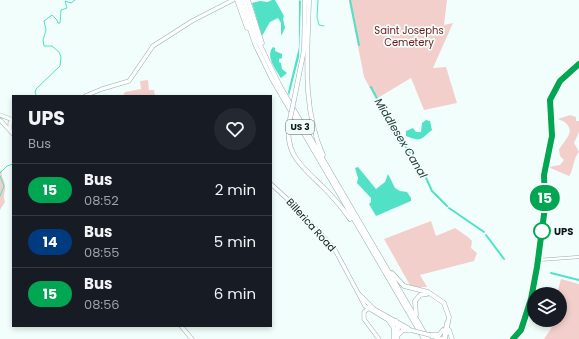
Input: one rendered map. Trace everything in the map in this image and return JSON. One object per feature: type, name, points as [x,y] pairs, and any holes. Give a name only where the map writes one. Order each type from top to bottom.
[{"type":"highway","points":[[234,0],[257,53],[270,75]]},
{"type":"highway","name":"US 3","points":[[240,0],[254,40],[270,75],[372,247],[420,326],[429,337]]},
{"type":"highway","name":"US 3","points":[[244,0],[256,35],[269,64],[423,338]]},
{"type":"highway","points":[[248,0],[269,64]]},
{"type":"highway","points":[[306,0],[304,54],[290,119],[288,138],[296,160],[342,208],[402,285],[410,289],[428,292],[443,302],[448,313],[444,339]]},
{"type":"highway","points":[[309,0],[308,90],[310,112],[318,143],[336,182]]},
{"type":"highway","points":[[420,326],[414,304],[420,295],[427,294],[437,299],[445,308],[447,319],[446,327],[440,334],[429,337]]},
{"type":"highway","points":[[389,321],[394,326],[396,337]]},
{"type":"highway","points":[[396,337],[399,324]]},
{"type":"highway","points":[[446,327],[452,339]]},
{"type":"highway","points":[[396,337],[403,330],[409,330]]},
{"type":"main road","points":[[87,95],[129,81],[153,46],[192,21],[234,0]]},
{"type":"main road","points":[[0,115],[12,120]]},
{"type":"main road","points":[[0,120],[12,133]]},
{"type":"main road","points":[[10,130],[10,124],[12,121]]},
{"type":"main road","name":"Billerica Road","points":[[272,185],[296,206],[334,248],[358,292],[370,308],[389,321],[429,337],[444,339]]},
{"type":"main road","points":[[370,308],[364,315],[365,320],[379,339]]},
{"type":"main road","name":"Billerica Road","points":[[370,308],[409,330],[414,331]]},
{"type":"main road","points":[[182,327],[192,339]]},
{"type":"street","points":[[513,339],[521,330],[530,302],[538,260],[545,207],[544,175],[552,136],[550,100],[560,81],[579,64]]},
{"type":"street","points":[[538,260],[579,257]]},
{"type":"green space","name":"Saint Josephs Cemetery","points":[[349,0],[447,0],[444,25],[453,23],[433,68],[446,67],[457,103],[424,110],[411,78],[376,99],[364,77]]},
{"type":"green space","points":[[148,80],[149,90],[154,90],[155,95],[124,95],[125,92],[141,89],[140,81]]},
{"type":"green space","points":[[570,115],[576,117],[576,121],[579,121],[579,132],[574,143],[579,152],[569,176],[548,167],[560,165],[564,160],[560,156],[559,150],[570,132],[567,125],[558,119]]},
{"type":"green space","points":[[2,170],[5,186],[5,202],[0,210],[0,171]]},
{"type":"green space","points":[[431,221],[436,236],[455,228],[472,241],[471,248],[477,253],[474,261],[420,275],[427,287],[411,287],[384,239]]},
{"type":"green space","points":[[561,279],[579,284],[579,339],[544,339],[552,327],[567,327],[567,287],[559,287]]},
{"type":"shaded area","points":[[275,0],[284,16],[283,19],[285,28],[281,36],[281,23],[278,18],[270,22],[262,36],[252,3],[260,1],[268,2]]},
{"type":"shaded area","points":[[299,0],[301,1],[299,57],[289,96],[288,92],[299,47]]},
{"type":"shaded area","points":[[273,47],[275,48],[275,51],[282,54],[282,58],[279,59],[279,62],[281,63],[282,69],[287,73],[281,78],[271,59],[270,55]]},
{"type":"shaded area","points":[[426,120],[430,121],[432,130],[421,139],[406,136],[406,131],[413,128],[416,132],[421,132],[422,123]]},
{"type":"shaded area","points":[[358,167],[376,189],[385,182],[388,174],[395,188],[400,191],[407,192],[411,198],[411,201],[376,216],[369,204],[371,202],[371,198],[357,183],[358,178],[355,168]]},
{"type":"waterway","points":[[36,95],[35,93],[36,89],[60,66],[61,57],[59,52],[52,46],[44,46],[43,40],[46,30],[44,21],[52,15],[58,23],[60,23],[61,10],[67,8],[65,1],[71,3],[75,0]]},
{"type":"waterway","points":[[318,0],[317,17],[319,25],[324,26]]},
{"type":"waterway","name":"Middlesex Canal","points":[[350,0],[359,45]]},
{"type":"waterway","name":"Middlesex Canal","points":[[371,87],[393,129],[422,169],[432,191],[447,206]]},
{"type":"waterway","points":[[0,173],[7,166],[12,164]]},
{"type":"waterway","points":[[0,176],[4,186],[0,196]]},
{"type":"waterway","name":"Middlesex Canal","points":[[449,208],[484,232]]},
{"type":"waterway","name":"Middlesex Canal","points":[[486,235],[504,259]]},
{"type":"waterway","name":"Middlesex Canal","points":[[551,273],[579,280]]},
{"type":"bus line","name":"15","points":[[513,339],[518,336],[521,330],[531,299],[535,280],[545,207],[544,175],[552,136],[550,100],[560,81],[570,70],[579,64]]},
{"type":"place","name":"UPS","points":[[542,231]]}]
